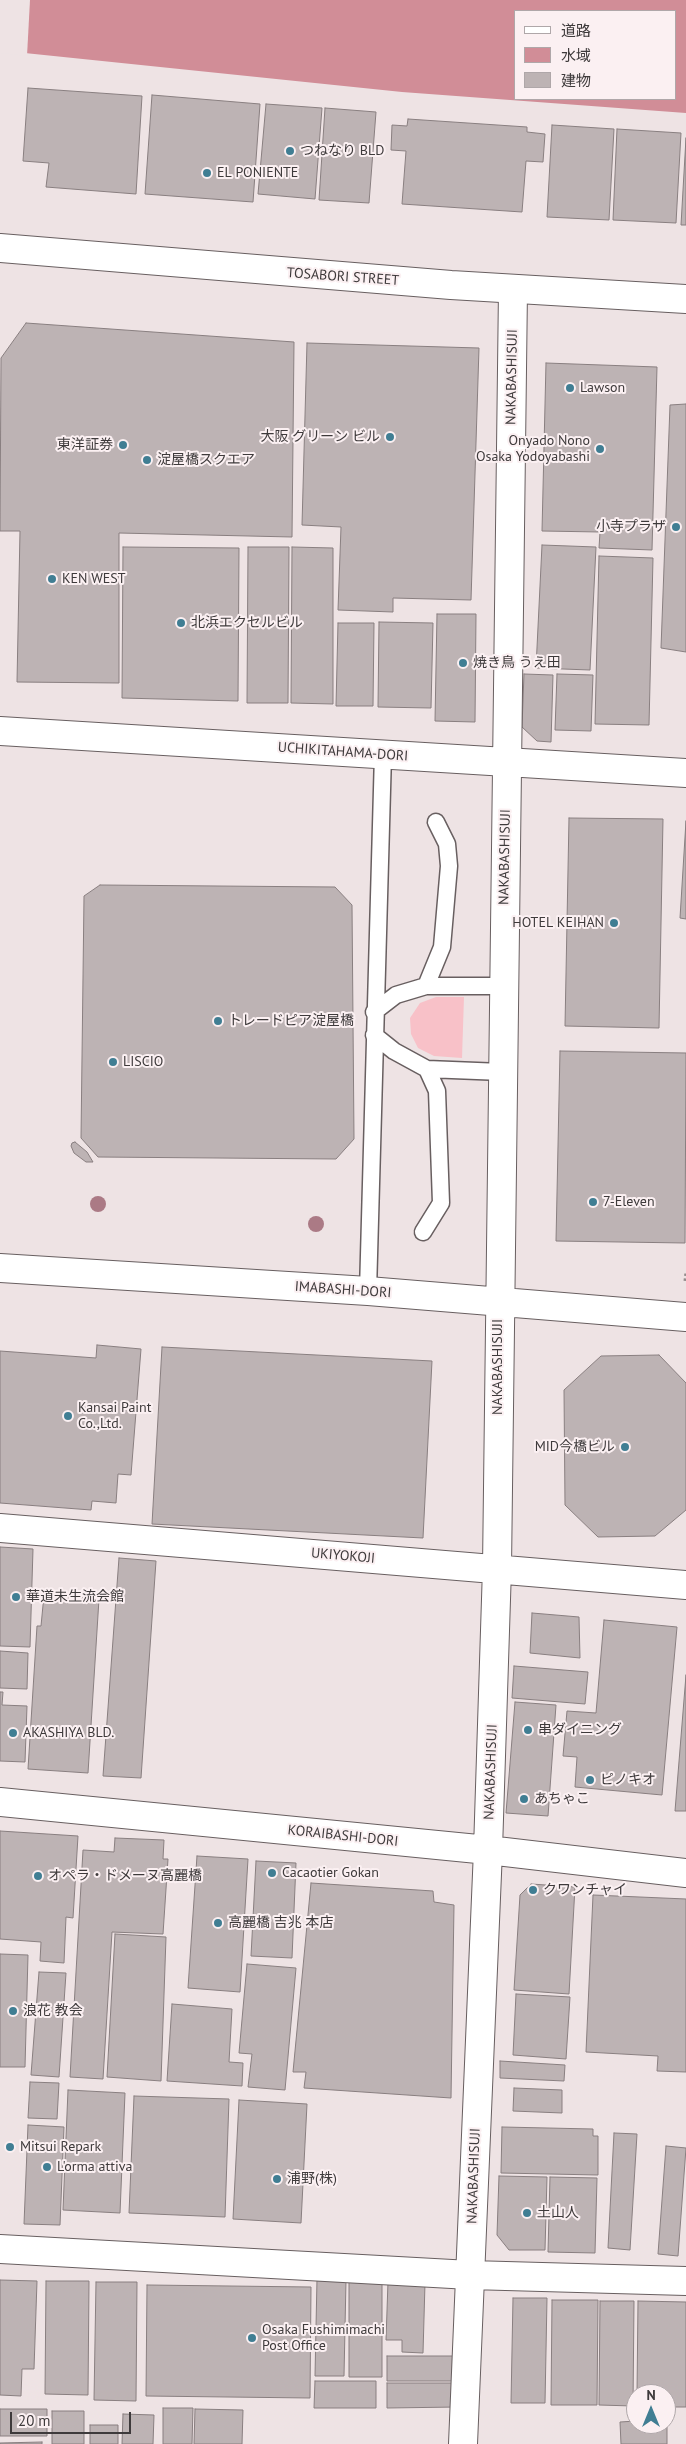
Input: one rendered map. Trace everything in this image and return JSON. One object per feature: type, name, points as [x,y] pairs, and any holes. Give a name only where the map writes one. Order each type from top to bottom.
[{"type":"street","name":"TOSABORI STREET","points":[[0,248],[190,265],[513,289],[686,299]]},
{"type":"street","name":"NAKABASHISUJI","points":[[463,2444],[488,1850],[497,1568],[513,289]]},
{"type":"street","name":"UCHIKITAHAMA-DORI","points":[[0,731],[686,772]]},
{"type":"street","name":"IMABASHI-DORI","points":[[0,1268],[368,1291],[686,1317]]},
{"type":"street","name":"UKIYOKOJI","points":[[0,1528],[686,1584]]},
{"type":"street","name":"KORAIBASHI-DORI","points":[[0,1802],[488,1850],[686,1873]]},
{"type":"street","points":[[0,2249],[470,2275],[686,2281]]},
{"type":"lane","points":[[368,1291],[374,1012],[383,754]]},
{"type":"lane","points":[[426,986],[442,947],[449,866],[447,844],[436,822]]},
{"type":"lane","points":[[374,1012],[396,995],[426,986],[503,986]]},
{"type":"lane","points":[[374,1034],[394,1052],[427,1069],[502,1072]]},
{"type":"lane","points":[[424,1232],[441,1203],[437,1091],[427,1069]]},
{"type":"shaded area","points":[[436,997],[464,997],[462,1058],[434,1056],[418,1048],[411,1034],[410,1018],[420,1003]]},
{"type":"water","points":[[0,0],[686,0],[686,113],[402,92],[15,52]]},
{"type":"pier","points":[[0,0],[30,0],[27,56],[0,53]]},
{"type":"building","points":[[28,88],[142,96],[136,194],[46,187],[49,163],[23,161]]},
{"type":"building","points":[[152,95],[260,104],[253,202],[145,194]]},
{"type":"building","name":"つねなり BLD","points":[[266,104],[322,108],[315,199],[258,194]]},
{"type":"building","points":[[325,108],[376,112],[369,203],[319,200]]},
{"type":"building","points":[[408,119],[527,127],[527,132],[545,134],[543,162],[526,161],[522,212],[402,204],[406,151],[391,150],[392,125],[407,126]]},
{"type":"building","points":[[552,125],[614,129],[609,220],[547,217]]},
{"type":"building","points":[[617,129],[681,133],[676,223],[613,220]]},
{"type":"building","points":[[686,138],[686,225],[681,225]]},
{"type":"building","name":"淀屋橋スクエア","points":[[26,323],[294,342],[292,537],[119,533],[119,683],[17,682],[20,531],[0,531],[1,358]]},
{"type":"building","name":"大阪 グリーン ビル","points":[[307,343],[479,348],[471,600],[393,598],[393,612],[338,610],[341,527],[302,525]]},
{"type":"building","points":[[546,363],[657,367],[652,550],[599,548],[600,532],[542,531]]},
{"type":"building","name":"小寺プラザ","points":[[686,404],[686,652],[661,648],[670,405]]},
{"type":"building","points":[[542,545],[596,547],[590,670],[536,668]]},
{"type":"building","name":"北浜エクセルビル","points":[[123,547],[239,548],[238,701],[122,698]]},
{"type":"building","points":[[248,547],[289,547],[288,703],[247,703]]},
{"type":"building","points":[[292,547],[333,548],[333,704],[291,703]]},
{"type":"building","points":[[599,556],[653,558],[649,725],[595,724]]},
{"type":"building","points":[[437,614],[476,614],[475,722],[435,721]]},
{"type":"building","points":[[379,622],[433,623],[431,708],[378,707]]},
{"type":"building","points":[[338,623],[374,623],[373,706],[336,706]]},
{"type":"building","points":[[524,674],[553,675],[551,742],[537,741],[522,727]]},
{"type":"building","points":[[557,674],[593,675],[591,731],[555,730]]},
{"type":"building","name":"HOTEL KEIHAN","points":[[569,818],[663,819],[659,1028],[565,1026]]},
{"type":"building","points":[[686,821],[686,919],[680,918]]},
{"type":"building","name":"トレードピア淀屋橋","points":[[100,885],[335,887],[352,905],[354,1139],[336,1159],[98,1157],[81,1138],[84,896]]},
{"type":"building","points":[[560,1051],[686,1053],[685,1243],[556,1241]]},
{"type":"building","points":[[75,1142],[87,1152],[93,1162],[86,1162],[74,1153],[71,1146]]},
{"type":"building","name":"Kansai Paint Co.,Ltd.","points":[[97,1345],[141,1349],[131,1475],[118,1474],[116,1503],[92,1501],[91,1510],[0,1503],[0,1351],[96,1358]]},
{"type":"building","points":[[162,1347],[432,1361],[423,1538],[152,1524]]},
{"type":"building","name":"MID今橋ビル","points":[[659,1355],[686,1383],[686,1510],[655,1536],[598,1537],[565,1505],[564,1390],[601,1356]]},
{"type":"building","name":"華道未生流会館","points":[[0,1547],[33,1549],[30,1647],[0,1646]]},
{"type":"building","points":[[119,1558],[156,1561],[141,1778],[103,1776]]},
{"type":"building","points":[[44,1595],[99,1599],[88,1773],[28,1769],[37,1626],[41,1626]]},
{"type":"building","points":[[532,1613],[579,1617],[580,1658],[530,1653]]},
{"type":"building","points":[[604,1620],[677,1627],[662,1795],[575,1787],[577,1757],[563,1756],[567,1711],[596,1713]]},
{"type":"building","points":[[0,1651],[28,1653],[27,1689],[0,1688]]},
{"type":"building","points":[[514,1666],[588,1672],[585,1704],[512,1698]]},
{"type":"building","points":[[686,1675],[686,1811],[675,1811]]},
{"type":"building","name":"AKASHIYA BLD.","points":[[0,1692],[3,1692],[2,1705],[27,1706],[25,1762],[0,1761]]},
{"type":"building","points":[[515,1702],[556,1705],[548,1816],[506,1813]]},
{"type":"building","name":"オペラ・ドメーヌ高麗橋","points":[[0,1831],[78,1836],[73,1918],[66,1917],[64,1963],[40,1961],[41,1942],[0,1939]]},
{"type":"building","points":[[115,1838],[164,1840],[163,1859],[168,1859],[163,1934],[112,1932],[103,2079],[70,2077],[83,1850],[114,1852]]},
{"type":"building","name":"高麗橋 吉兆 本店","points":[[197,1856],[248,1859],[240,1992],[188,1988]]},
{"type":"building","points":[[256,1861],[296,1863],[292,1958],[251,1956]]},
{"type":"building","points":[[311,1883],[433,1891],[434,1902],[454,1905],[451,2098],[304,2088],[306,2072],[293,2072]]},
{"type":"building","points":[[531,1884],[575,1887],[569,1994],[514,1990],[520,1895]]},
{"type":"building","points":[[593,1895],[686,1899],[686,2072],[657,2071],[658,2056],[586,2052]]},
{"type":"building","points":[[115,1934],[166,1937],[161,2081],[107,2077]]},
{"type":"building","name":"浪花 教会","points":[[0,1954],[28,1955],[25,2067],[0,2067]]},
{"type":"building","points":[[247,1964],[296,1968],[285,2090],[248,2087],[252,2054],[239,2053]]},
{"type":"building","points":[[39,1972],[66,1973],[59,2077],[31,2075]]},
{"type":"building","points":[[516,1994],[570,1997],[566,2059],[513,2055]]},
{"type":"building","points":[[172,2004],[232,2009],[229,2062],[243,2063],[242,2086],[167,2081]]},
{"type":"building","points":[[500,2061],[565,2065],[564,2081],[500,2078]]},
{"type":"building","points":[[30,2082],[59,2083],[57,2119],[28,2118]]},
{"type":"building","points":[[514,2088],[562,2090],[562,2113],[513,2111]]},
{"type":"building","points":[[68,2090],[125,2093],[120,2213],[63,2210]]},
{"type":"building","points":[[134,2096],[229,2099],[225,2217],[129,2213]]},
{"type":"building","points":[[239,2100],[307,2104],[301,2223],[233,2219]]},
{"type":"building","points":[[28,2125],[64,2127],[60,2225],[24,2224]]},
{"type":"building","points":[[502,2127],[593,2129],[593,2136],[598,2136],[598,2175],[501,2173]]},
{"type":"building","points":[[614,2133],[637,2134],[630,2250],[608,2248]]},
{"type":"building","points":[[666,2146],[686,2148],[678,2256],[658,2254]]},
{"type":"building","points":[[499,2176],[547,2177],[545,2250],[509,2250],[497,2235]]},
{"type":"building","points":[[550,2177],[597,2178],[595,2253],[548,2252]]},
{"type":"building","points":[[317,2279],[346,2280],[344,2376],[315,2376]]},
{"type":"building","points":[[349,2279],[382,2279],[382,2377],[349,2377]]},
{"type":"building","points":[[0,2280],[37,2281],[34,2369],[22,2369],[21,2396],[0,2395]]},
{"type":"building","points":[[46,2281],[89,2281],[88,2395],[45,2394]]},
{"type":"building","points":[[96,2282],[137,2282],[136,2401],[94,2400]]},
{"type":"building","points":[[388,2282],[425,2283],[423,2353],[402,2352],[402,2340],[386,2340]]},
{"type":"building","points":[[147,2285],[311,2287],[310,2398],[146,2396]]},
{"type":"building","points":[[513,2298],[547,2298],[545,2403],[511,2403]]},
{"type":"building","points":[[552,2300],[598,2300],[597,2405],[551,2405]]},
{"type":"building","points":[[600,2301],[634,2301],[633,2384],[626,2384],[626,2406],[599,2405]]},
{"type":"building","points":[[638,2301],[686,2302],[686,2407],[676,2407],[676,2384],[637,2384]]},
{"type":"building","points":[[387,2356],[458,2356],[458,2381],[387,2381]]},
{"type":"building","points":[[315,2381],[376,2381],[376,2408],[314,2408]]},
{"type":"building","points":[[387,2383],[458,2383],[458,2407],[387,2408]]},
{"type":"building","points":[[163,2408],[193,2408],[192,2444],[163,2444]]},
{"type":"building","points":[[0,2409],[47,2409],[47,2436],[0,2436]]},
{"type":"building","points":[[195,2409],[243,2410],[242,2444],[194,2444]]},
{"type":"building","points":[[52,2411],[84,2411],[84,2444],[52,2444]]},
{"type":"building","points":[[123,2414],[154,2415],[153,2444],[122,2444]]},
{"type":"building","points":[[620,2422],[626,2422],[626,2434],[667,2434],[667,2444],[621,2444]]},
{"type":"building","points":[[90,2425],[118,2425],[118,2444],[90,2444]]},
{"type":"building","points":[[42,2442],[42,2444],[0,2444],[0,2443]]},
{"type":"place","name":"つねなり BLD","points":[[290,151]]},
{"type":"place","name":"EL PONIENTE","points":[[207,173]]},
{"type":"place","name":"Lawson","points":[[570,388]]},
{"type":"place","name":"大阪 グリーン ビル","points":[[390,437]]},
{"type":"place","name":"東洋証券","points":[[123,445]]},
{"type":"place","name":"Onyado Nono Osaka Yodoyabashi","points":[[600,449]]},
{"type":"place","name":"淀屋橋スクエア","points":[[147,460]]},
{"type":"place","name":"小寺プラザ","points":[[676,527]]},
{"type":"place","name":"KEN WEST","points":[[52,579]]},
{"type":"place","name":"北浜エクセルビル","points":[[181,623]]},
{"type":"place","name":"焼き鳥 うえ田","points":[[463,663]]},
{"type":"place","name":"HOTEL KEIHAN","points":[[614,923]]},
{"type":"place","name":"トレードピア淀屋橋","points":[[218,1021]]},
{"type":"place","name":"LISCIO","points":[[113,1062]]},
{"type":"place","name":"7-Eleven","points":[[593,1202]]},
{"type":"place","name":"Kansai Paint Co.,Ltd.","points":[[68,1416]]},
{"type":"place","name":"MID今橋ビル","points":[[625,1447]]},
{"type":"place","name":"華道未生流会館","points":[[16,1597]]},
{"type":"place","name":"串ダイニング","points":[[528,1730]]},
{"type":"place","name":"AKASHIYA BLD.","points":[[13,1733]]},
{"type":"place","name":"ピノキオ","points":[[590,1780]]},
{"type":"place","name":"あちゃこ","points":[[524,1799]]},
{"type":"place","name":"Cacaotier Gokan","points":[[272,1873]]},
{"type":"place","name":"オペラ・ドメーヌ高麗橋","points":[[38,1876]]},
{"type":"place","name":"クワンチャイ","points":[[533,1890]]},
{"type":"place","name":"高麗橋 吉兆 本店","points":[[218,1923]]},
{"type":"place","name":"浪花 教会","points":[[13,2011]]},
{"type":"place","name":"Mitsui Repark","points":[[10,2147]]},
{"type":"place","name":"L'orma attiva","points":[[47,2167]]},
{"type":"place","name":"浦野(株)","points":[[277,2179]]},
{"type":"place","name":"土山人","points":[[527,2213]]},
{"type":"place","name":"Osaka Fushimimachi Post Office","points":[[252,2338]]}]
